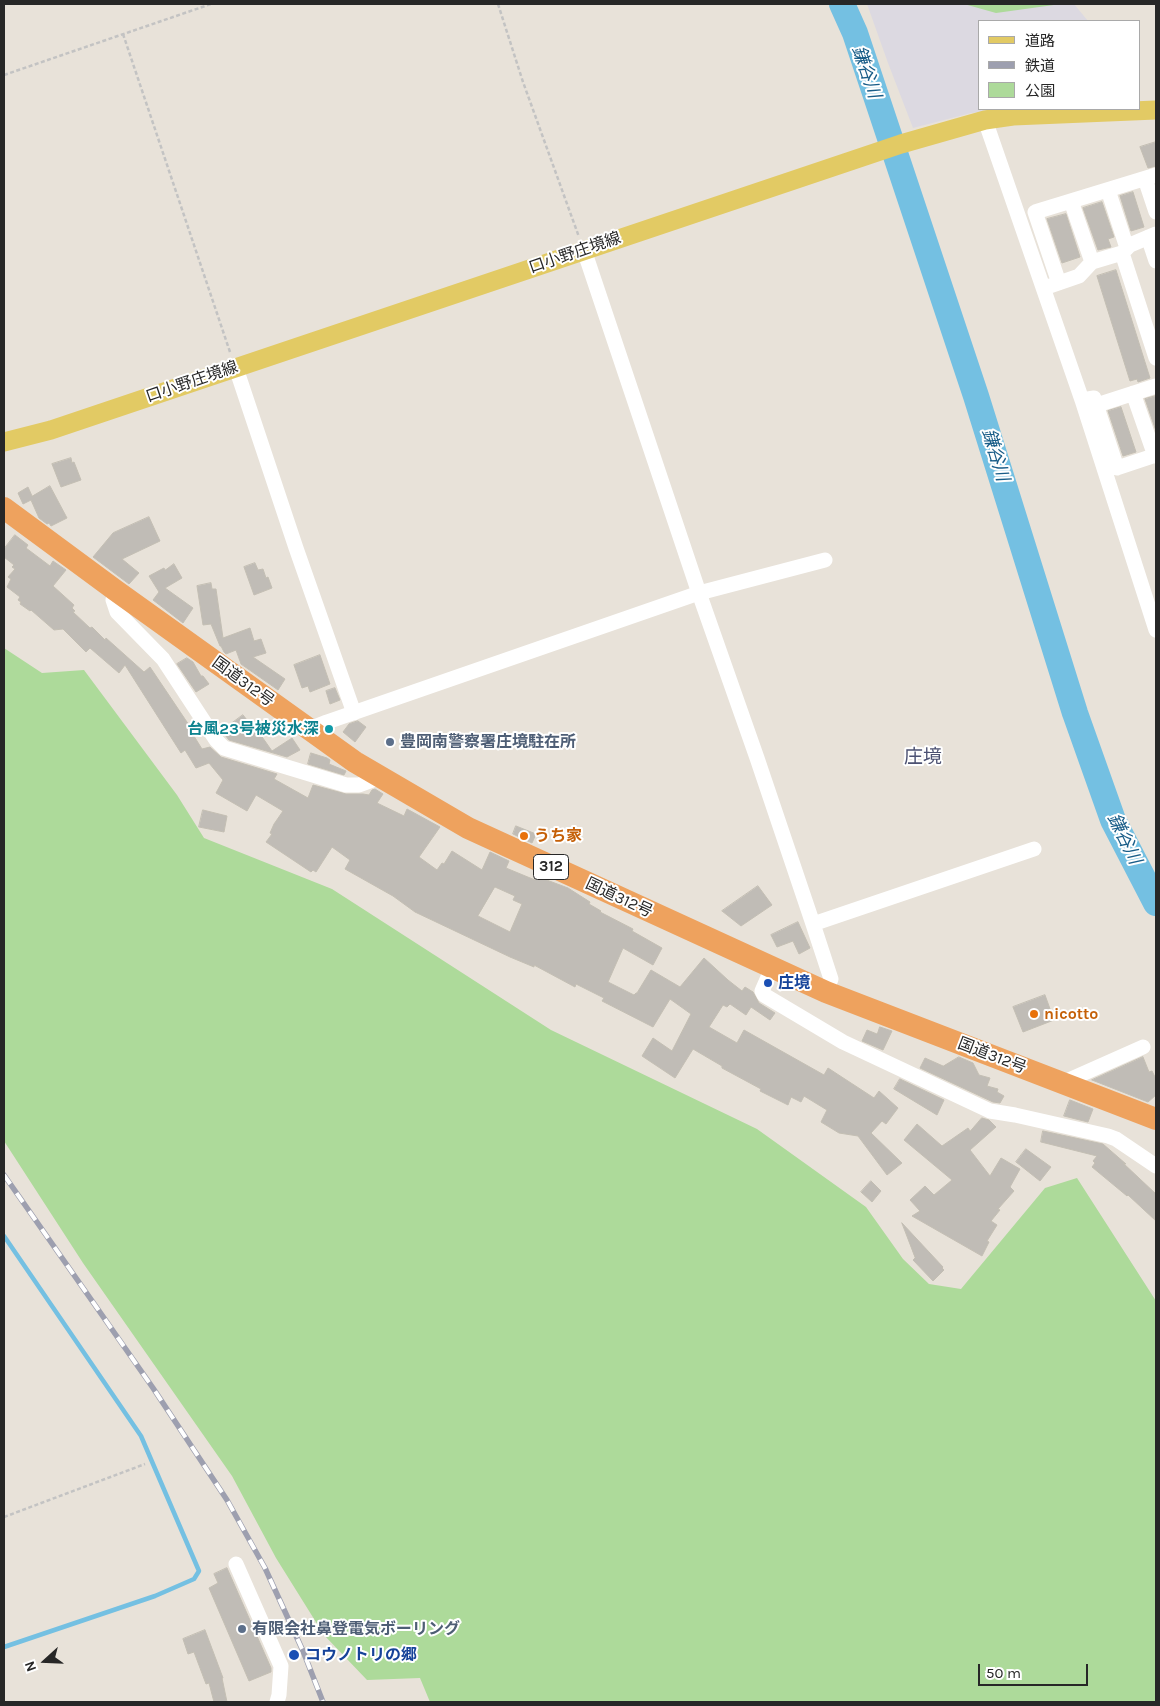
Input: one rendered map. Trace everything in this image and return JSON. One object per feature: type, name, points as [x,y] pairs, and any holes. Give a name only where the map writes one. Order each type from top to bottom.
[{"type":"highway","name":"国道312号","points":[[4,508],[355,762],[468,828],[826,992],[1156,1119]]},
{"type":"main road","name":"口小野庄境線","points":[[4,442],[51,430],[901,144],[985,120],[1013,116],[1156,110]]},
{"type":"street","points":[[985,120],[1044,288],[1089,402],[1118,468],[1156,456],[1133,393]]},
{"type":"street","points":[[1059,282],[1035,212],[1150,177],[1156,212]]},
{"type":"street","points":[[1108,190],[1156,358]]},
{"type":"street","points":[[1071,201],[1092,262]]},
{"type":"street","points":[[1044,288],[1080,276],[1092,262],[1125,250],[1130,245],[1152,236],[1156,261]]},
{"type":"street","points":[[584,250],[831,979],[826,992]]},
{"type":"street","points":[[236,368],[354,713]]},
{"type":"street","points":[[1089,402],[1156,386]]},
{"type":"street","points":[[1089,402],[1156,630]]},
{"type":"street","points":[[313,732],[317,726],[699,593],[824,560]]},
{"type":"street","points":[[115,590],[113,600],[117,612],[163,659],[216,740],[224,748],[346,785],[359,785],[381,777]]},
{"type":"street","points":[[346,785],[355,762]]},
{"type":"street","points":[[813,924],[1034,849]]},
{"type":"street","points":[[772,968],[762,991],[764,994],[843,1042],[990,1111],[1015,1115],[1116,1139],[1156,1166]]},
{"type":"street","points":[[1062,1083],[1143,1047]]},
{"type":"street","points":[[236,1564],[281,1666],[277,1702]]},
{"type":"path","points":[[4,75],[211,4]]},
{"type":"path","points":[[498,4],[523,82],[584,250]]},
{"type":"path","points":[[123,34],[236,368]]},
{"type":"path","points":[[4,1517],[144,1464]]},
{"type":"shaded area","points":[[867,4],[1074,4],[1087,20],[978,20],[978,110],[1005,110],[971,113],[913,128]]},
{"type":"green space","points":[[964,4],[1061,4],[996,13]]},
{"type":"green space","points":[[4,648],[42,673],[84,670],[177,795],[204,838],[332,889],[551,1030],[757,1129],[866,1207],[903,1259],[929,1284],[961,1289],[1045,1188],[1077,1178],[1156,1301],[1156,1702],[430,1702],[420,1678],[367,1680],[324,1635],[276,1558],[232,1476],[83,1263],[4,1141]]},
{"type":"building","points":[[1156,142],[1156,166],[1148,168],[1140,147]]},
{"type":"building","points":[[1133,192],[1144,227],[1131,231],[1120,196]]},
{"type":"building","points":[[1102,202],[1114,237],[1108,239],[1111,247],[1098,250],[1083,208]]},
{"type":"building","points":[[1066,214],[1080,257],[1062,263],[1047,219]]},
{"type":"building","points":[[1116,270],[1150,378],[1138,382],[1137,379],[1130,381],[1097,276]]},
{"type":"building","points":[[1156,396],[1156,431],[1145,399]]},
{"type":"building","points":[[1121,407],[1136,452],[1123,456],[1108,411]]},
{"type":"building","points":[[71,458],[81,480],[61,487],[52,464]]},
{"type":"building","points":[[50,486],[67,518],[51,526],[39,518],[31,500],[23,504],[18,493],[28,487],[32,496]]},
{"type":"building","points":[[149,517],[160,541],[122,559],[139,573],[129,584],[93,557],[113,533]]},
{"type":"building","points":[[15,535],[28,545],[26,548],[50,566],[53,561],[66,570],[53,586],[74,605],[72,608],[75,611],[73,612],[90,628],[92,627],[105,640],[106,638],[144,672],[150,667],[191,728],[189,728],[202,749],[210,747],[221,757],[277,774],[274,779],[308,798],[313,785],[346,794],[369,795],[375,789],[383,794],[377,803],[404,816],[407,809],[440,827],[419,857],[437,870],[442,863],[444,864],[452,851],[482,870],[490,852],[509,861],[506,868],[535,880],[536,876],[568,888],[590,902],[589,904],[600,912],[633,929],[632,931],[662,948],[653,965],[623,948],[608,982],[634,995],[651,970],[680,987],[704,958],[742,991],[745,987],[753,992],[759,1003],[775,1013],[770,1020],[751,1007],[746,1015],[730,1004],[727,1007],[723,1005],[709,1027],[737,1043],[744,1030],[824,1075],[828,1068],[874,1098],[879,1091],[898,1108],[886,1124],[882,1121],[871,1133],[902,1163],[887,1175],[858,1136],[839,1133],[821,1122],[827,1110],[804,1096],[801,1102],[791,1097],[788,1105],[760,1091],[761,1089],[722,1068],[722,1066],[693,1049],[675,1078],[642,1056],[653,1038],[672,1051],[691,1014],[670,999],[653,1027],[602,1001],[604,998],[576,984],[575,987],[534,965],[534,967],[510,957],[415,912],[393,896],[345,869],[350,860],[332,847],[316,872],[313,870],[311,872],[266,842],[272,834],[270,833],[274,824],[283,811],[256,795],[247,811],[216,793],[223,780],[209,763],[196,768],[185,750],[181,753],[125,665],[119,673],[90,648],[86,652],[63,629],[54,630],[31,610],[20,604],[21,602],[18,600],[20,597],[7,587],[11,579],[8,577],[15,569],[12,567],[14,565],[4,557],[4,549]],"holes":[[[495,887],[515,896],[513,900],[522,904],[510,932],[478,916]]]},
{"type":"building","points":[[255,563],[258,570],[263,569],[272,588],[254,595],[244,567]]},
{"type":"building","points":[[174,564],[182,578],[165,588],[193,608],[183,623],[153,600],[159,592],[149,576],[164,568],[165,570]]},
{"type":"building","points":[[211,583],[212,589],[216,589],[223,638],[250,628],[254,641],[261,639],[266,653],[253,657],[285,679],[278,690],[241,664],[236,650],[226,654],[220,646],[211,624],[203,625],[197,586]]},
{"type":"building","points":[[320,655],[330,684],[310,692],[308,686],[302,688],[294,665]]},
{"type":"building","points":[[187,658],[193,662],[201,676],[209,684],[196,692],[177,664]]},
{"type":"building","points":[[335,688],[340,700],[330,704],[326,691]]},
{"type":"building","points":[[243,715],[251,725],[253,724],[272,751],[292,738],[300,750],[287,757],[229,740],[225,735],[234,728],[231,724]]},
{"type":"building","points":[[358,721],[366,727],[355,742],[343,732],[349,724]]},
{"type":"building","points":[[311,753],[330,760],[329,764],[346,771],[344,775],[308,764]]},
{"type":"building","points":[[203,810],[227,816],[224,832],[199,827]]},
{"type":"building","points":[[516,826],[536,834],[532,843],[513,834]]},
{"type":"building","points":[[758,886],[772,905],[741,926],[722,911]]},
{"type":"building","points":[[798,922],[810,948],[799,954],[793,941],[777,947],[771,935]]},
{"type":"building","name":"nicotto","points":[[1045,995],[1054,1020],[1023,1032],[1013,1007]]},
{"type":"building","points":[[880,1027],[892,1031],[883,1050],[862,1041],[867,1030],[877,1034]]},
{"type":"building","points":[[959,1057],[973,1063],[979,1075],[990,1078],[987,1086],[998,1089],[997,1092],[1004,1096],[1000,1103],[993,1102],[920,1068],[925,1058],[943,1066]]},
{"type":"building","points":[[1143,1057],[1149,1072],[1152,1071],[1156,1079],[1156,1095],[1148,1102],[1092,1080]]},
{"type":"building","points":[[900,1079],[944,1100],[937,1115],[894,1089]]},
{"type":"building","points":[[1070,1100],[1093,1109],[1088,1122],[1064,1116]]},
{"type":"building","points":[[982,1118],[989,1120],[996,1127],[970,1150],[990,1176],[1001,1158],[1020,1169],[1010,1187],[1014,1191],[998,1209],[1000,1210],[991,1221],[997,1225],[987,1241],[989,1242],[982,1256],[912,1216],[920,1211],[910,1200],[925,1186],[934,1195],[952,1180],[904,1140],[917,1124],[942,1146],[968,1128],[970,1131]]},
{"type":"building","points":[[1043,1131],[1103,1144],[1156,1194],[1156,1221],[1128,1195],[1092,1167],[1095,1163],[1093,1161],[1097,1156],[1041,1142]]},
{"type":"building","points":[[1026,1149],[1051,1167],[1040,1181],[1016,1162]]},
{"type":"building","points":[[871,1181],[881,1191],[872,1202],[861,1192]]},
{"type":"building","points":[[902,1223],[943,1267],[944,1270],[933,1281],[913,1260],[915,1258]]},
{"type":"building","name":"有限会社鼻登電気ボーリング","points":[[227,1568],[271,1668],[271,1672],[249,1681],[209,1588],[218,1583],[214,1574]]},
{"type":"building","points":[[205,1630],[223,1678],[227,1702],[214,1702],[209,1683],[206,1684],[194,1652],[188,1654],[183,1639]]},
{"type":"waterway","name":"鎌谷川","points":[[842,4],[855,33],[976,396],[1075,713],[1113,820],[1156,903]]},
{"type":"waterway","points":[[4,1236],[141,1436],[199,1571],[194,1579],[155,1596],[4,1647]]},
{"type":"railway","points":[[4,1175],[153,1388],[227,1500],[265,1568],[303,1651],[323,1702]]},
{"type":"place","name":"台風23号被災水深","points":[[329,729]]},
{"type":"place","name":"豊岡南警察署庄境駐在所","points":[[390,742]]},
{"type":"place","name":"うち家","points":[[524,836]]},
{"type":"place","name":"庄境","points":[[768,983]]},
{"type":"place","name":"nicotto","points":[[1034,1014]]},
{"type":"place","name":"有限会社鼻登電気ボーリング","points":[[242,1629]]},
{"type":"place","name":"コウノトリの郷","points":[[294,1655]]},
{"type":"district","name":"庄境","points":[[923,758]]}]
